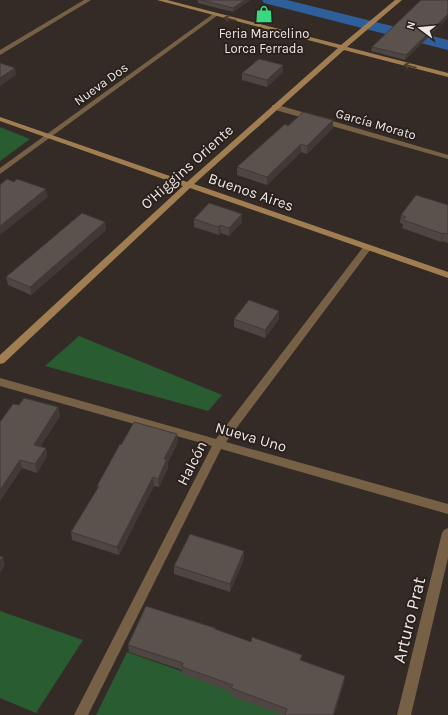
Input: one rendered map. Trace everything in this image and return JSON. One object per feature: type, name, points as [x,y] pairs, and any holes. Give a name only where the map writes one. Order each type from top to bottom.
[{"type":"street","points":[[0,53],[88,0]]},
{"type":"street","points":[[160,0],[448,76]]},
{"type":"street","name":"O'Higgins Oriente","points":[[0,361],[188,185],[342,48],[399,0]]},
{"type":"street","name":"Nueva Dos","points":[[0,172],[50,137],[215,15]]},
{"type":"street","name":"García Morato","points":[[275,107],[448,157]]},
{"type":"street","name":"Buenos Aires","points":[[0,119],[448,275]]},
{"type":"street","name":"Halcón","points":[[81,715],[219,443],[367,248]]},
{"type":"street","name":"Nueva Uno","points":[[0,382],[448,508]]},
{"type":"street","name":"Arturo Prat","points":[[404,715],[444,563],[448,533]]},
{"type":"green space","points":[[0,127],[30,139],[0,161]]},
{"type":"green space","points":[[79,336],[222,395],[208,411],[45,366]]},
{"type":"green space","points":[[0,611],[83,640],[36,713],[0,698]]},
{"type":"green space","points":[[127,652],[307,715],[96,715]]},
{"type":"building","points":[[201,0],[245,0],[233,8]]},
{"type":"building","points":[[421,0],[448,0],[448,14],[406,55],[372,47]]},
{"type":"building","points":[[259,59],[283,65],[267,80],[242,73]]},
{"type":"building","points":[[0,63],[15,68],[0,78]]},
{"type":"building","points":[[303,112],[333,120],[307,146],[301,144],[267,177],[237,167],[285,124],[288,126]]},
{"type":"building","points":[[7,179],[14,182],[17,179],[46,189],[0,226],[0,185]]},
{"type":"building","points":[[416,195],[448,205],[448,234],[443,234],[403,220],[406,217],[401,215]]},
{"type":"building","points":[[209,203],[242,214],[229,228],[220,225],[218,227],[194,219]]},
{"type":"building","points":[[82,213],[105,222],[30,287],[6,277]]},
{"type":"building","points":[[249,300],[279,311],[265,330],[234,319]]},
{"type":"building","points":[[24,398],[58,407],[34,445],[46,448],[35,464],[20,460],[0,490],[0,422],[13,404],[19,405]]},
{"type":"building","points":[[134,422],[177,434],[164,459],[167,459],[158,479],[153,477],[117,547],[71,532],[99,486],[97,486]]},
{"type":"building","points":[[190,534],[244,551],[230,584],[174,566]]},
{"type":"building","points":[[146,606],[215,628],[251,642],[252,637],[302,655],[300,660],[345,676],[333,715],[286,715],[287,709],[231,688],[233,685],[182,667],[183,663],[128,645]]},
{"type":"waterway","points":[[269,0],[448,45]]},
{"type":"place","name":"Feria Marcelino Lorca Ferrada","points":[[264,14]]}]
